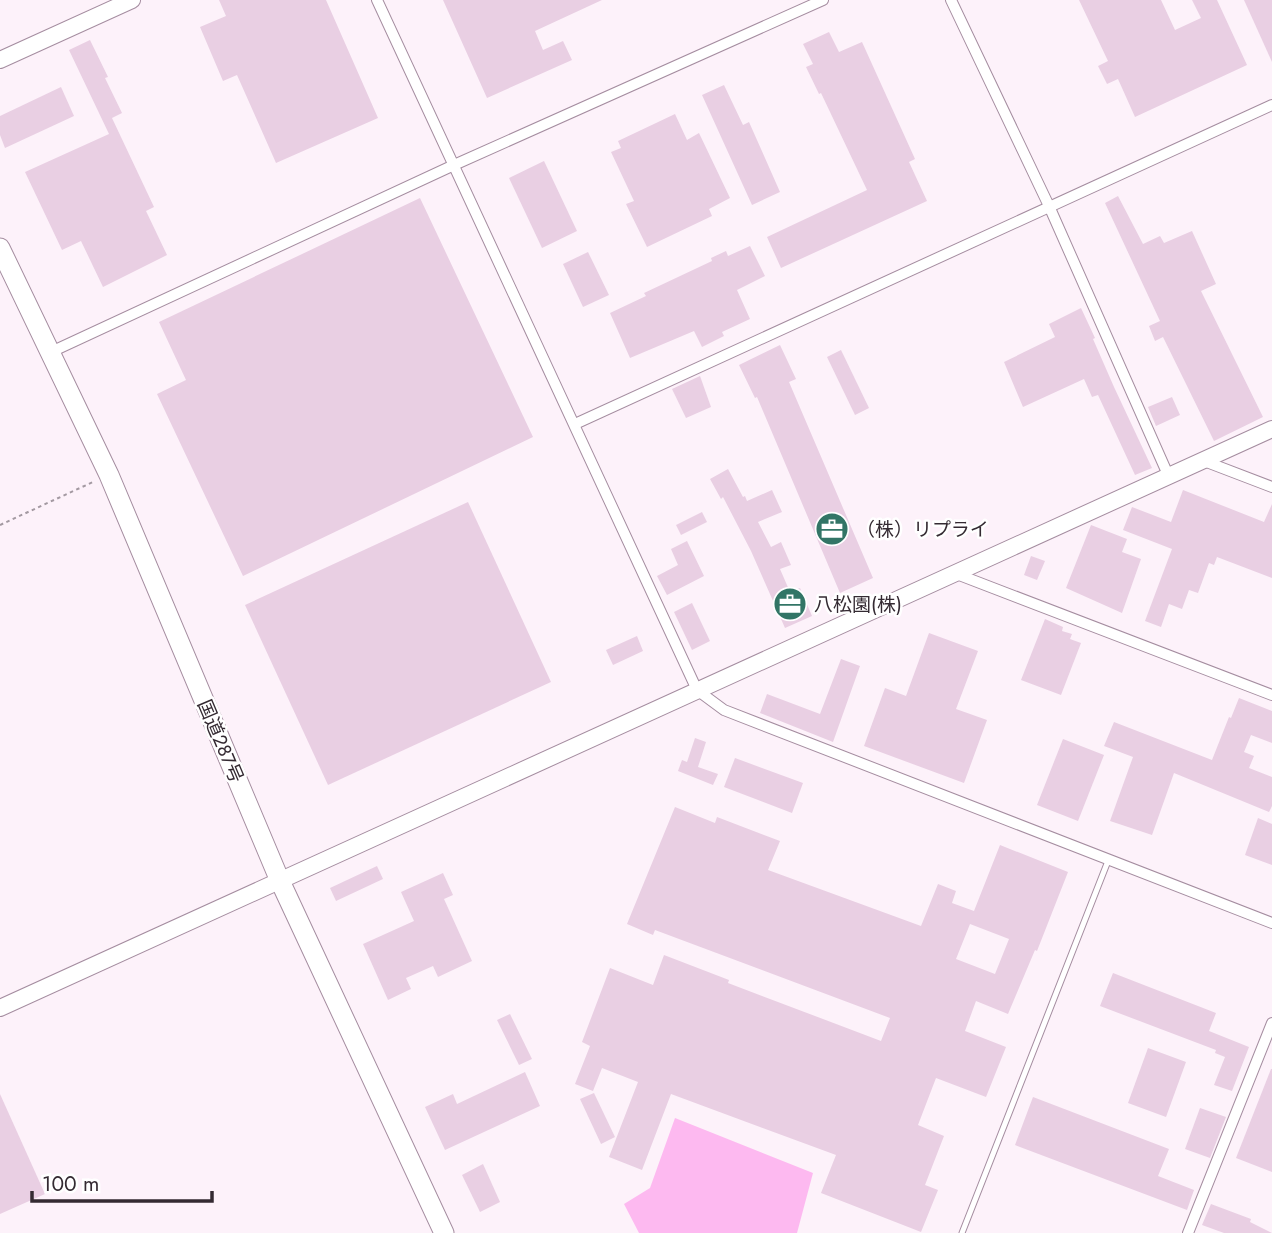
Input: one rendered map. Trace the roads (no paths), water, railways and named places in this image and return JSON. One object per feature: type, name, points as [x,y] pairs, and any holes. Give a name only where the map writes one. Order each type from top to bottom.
[{"type":"highway","name":"国道287号","points":[[0,248],[109,475],[280,881],[444,1233]]},
{"type":"street","points":[[0,60],[132,0]]},
{"type":"street","points":[[377,0],[697,690],[724,710],[1272,923]]},
{"type":"street","points":[[51,352],[454,165],[823,0]]},
{"type":"street","points":[[951,0],[1049,206],[1168,477]]},
{"type":"street","points":[[575,424],[1272,105]]},
{"type":"street","points":[[0,1008],[1272,429]]},
{"type":"street","points":[[1204,461],[1272,487]]},
{"type":"street","points":[[954,573],[1272,695]]},
{"type":"street","points":[[1188,1233],[1272,1023]]},
{"type":"lane","points":[[962,1233],[1108,861]]},
{"type":"place","name":"（株）リプライ","points":[[832,529]]},
{"type":"place","name":"八松園(株)","points":[[790,604]]}]
